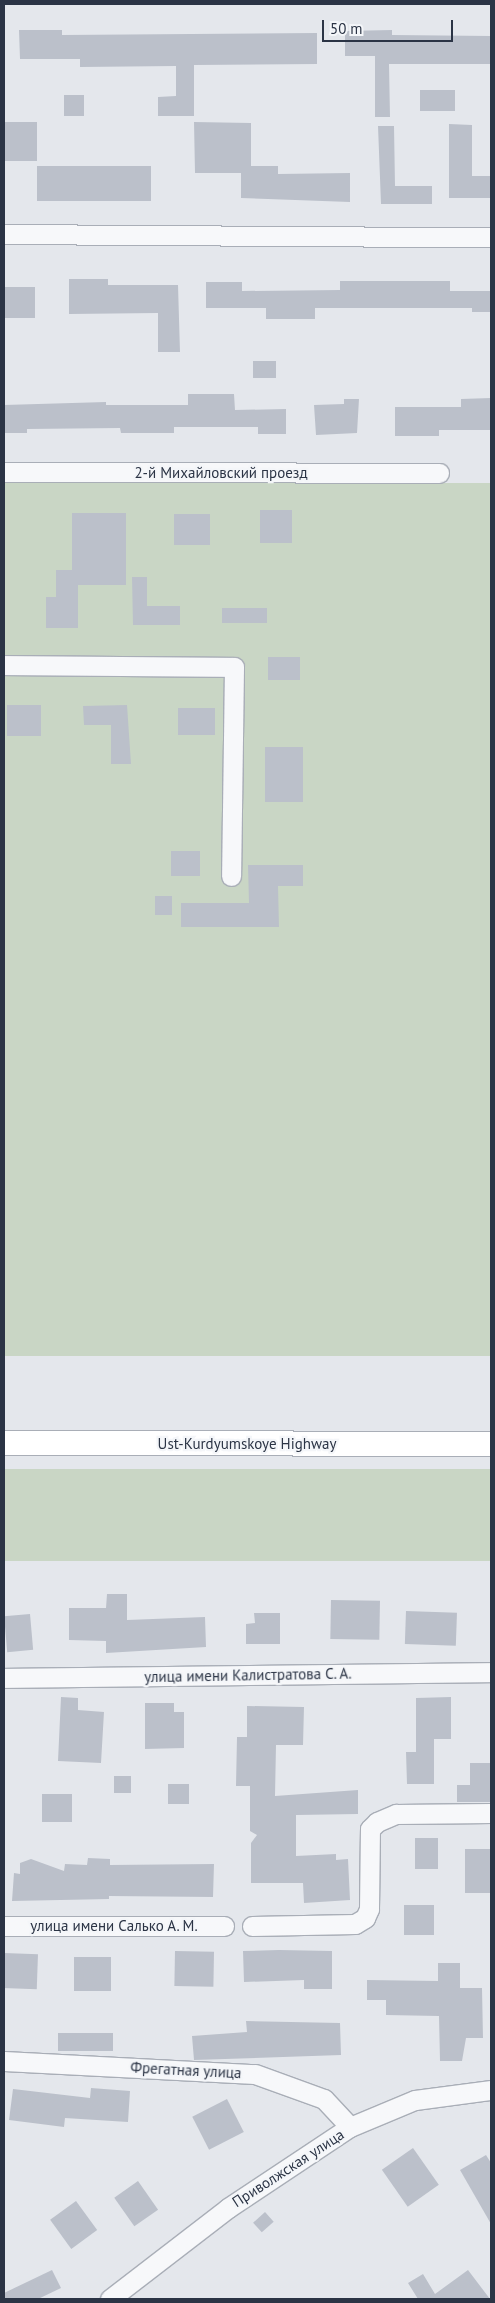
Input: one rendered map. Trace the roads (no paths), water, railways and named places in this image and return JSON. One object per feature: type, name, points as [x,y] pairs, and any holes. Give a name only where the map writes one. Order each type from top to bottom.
[{"type":"main road","name":"Ust-Kurdyumskoye Highway","points":[[4,1443],[491,1444]]},
{"type":"street","points":[[4,234],[491,237]]},
{"type":"street","name":"2-й Михайловский проезд","points":[[4,472],[439,473]]},
{"type":"street","points":[[4,665],[234,667],[231,876]]},
{"type":"street","name":"улица имени Калистратова С. А.","points":[[4,1678],[491,1672]]},
{"type":"street","points":[[252,1926],[355,1924],[365,1918],[369,1909],[370,1829],[377,1822],[396,1814],[491,1813]]},
{"type":"street","name":"улица имени Салько А. М.","points":[[4,1926],[224,1926]]},
{"type":"street","name":"Фрегатная улица","points":[[4,2061],[255,2074],[324,2099],[350,2128]]},
{"type":"street","name":"Приволжская улица","points":[[110,2299],[228,2208],[350,2128],[415,2100],[491,2090]]}]
